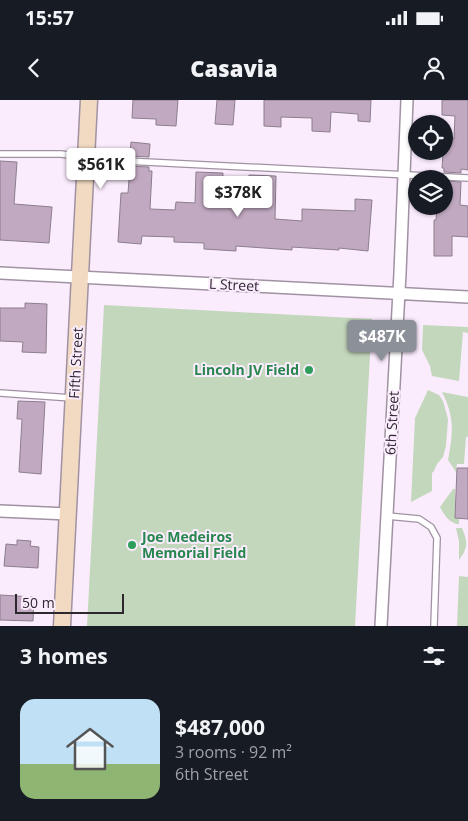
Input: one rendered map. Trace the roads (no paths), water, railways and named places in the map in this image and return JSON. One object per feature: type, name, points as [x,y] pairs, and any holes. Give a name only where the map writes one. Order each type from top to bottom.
[{"type":"street","name":"Fifth Street","points":[[62,626],[90,100]]},
{"type":"street","name":"6th Street","points":[[381,626],[399,294],[407,100]]},
{"type":"street","name":"L Street","points":[[0,273],[468,297]]},
{"type":"street","points":[[0,511],[68,514]]},
{"type":"lane","points":[[0,154],[60,154],[106,160],[468,178]]},
{"type":"lane","points":[[0,393],[74,398]]},
{"type":"lane","points":[[387,516],[419,519],[431,527],[437,538],[434,626]]},
{"type":"place","name":"Lincoln JV Field","points":[[309,370]]},
{"type":"place","name":"Joe Medeiros Memorial Field","points":[[132,545]]}]
